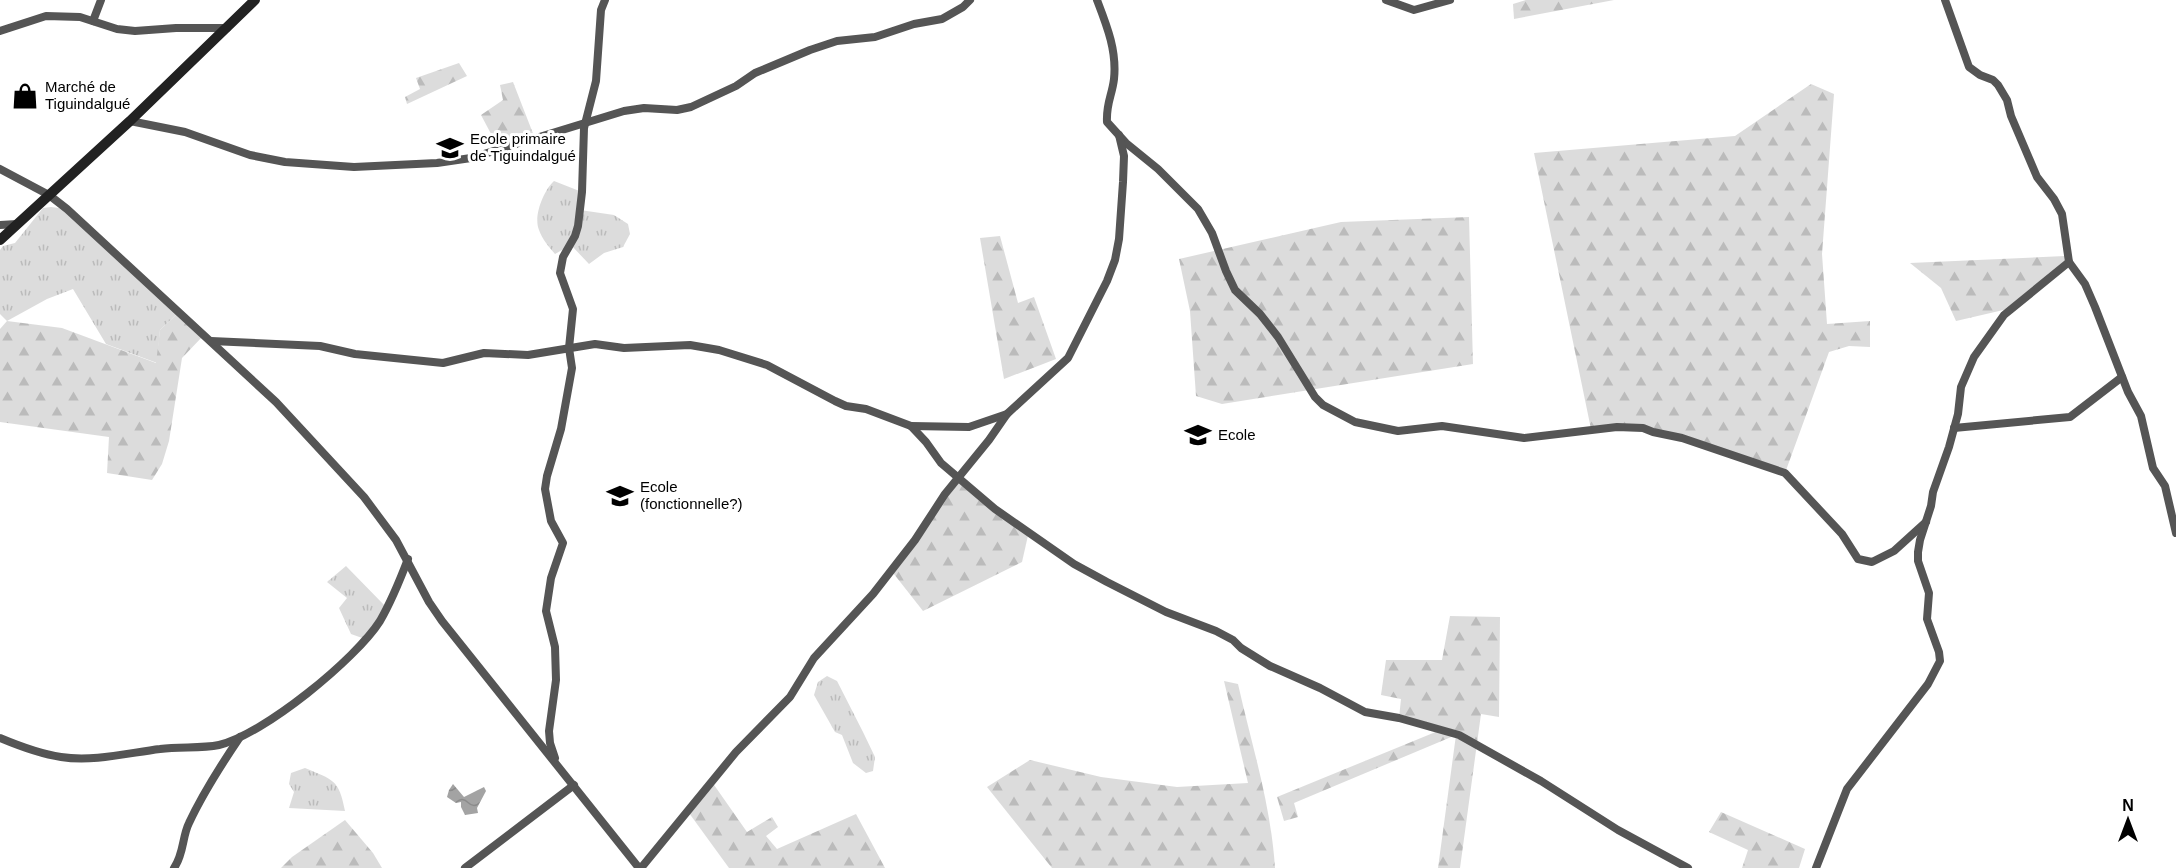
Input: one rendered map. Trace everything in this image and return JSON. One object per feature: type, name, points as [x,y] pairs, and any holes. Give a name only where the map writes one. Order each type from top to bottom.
[{"type":"street","points":[[93,21],[101,0]]},
{"type":"street","points":[[0,240],[255,0]]},
{"type":"street","points":[[558,765],[550,743],[549,731],[556,680],[555,647],[546,611],[551,578],[563,543],[551,521],[545,489],[570,387],[572,368],[569,348],[573,309],[560,273],[564,257],[578,226],[586,122],[596,81],[601,10],[604,0]]},
{"type":"street","points":[[130,120],[185,132],[250,155],[285,162],[354,167],[437,163],[471,158],[634,109],[677,110],[691,107],[736,86],[755,73],[810,50],[837,41],[875,37],[907,26],[942,19],[963,8],[970,0]]},
{"type":"street","points":[[1097,0],[1116,57],[1114,82],[1107,107],[1107,122],[1198,209],[1212,233],[1235,290],[1260,314],[1278,337],[1323,405],[1355,422],[1398,431],[1442,426],[1524,438],[1617,427],[1643,428],[1682,438],[1785,473],[1842,534],[1858,559],[1872,562],[1894,551],[1926,522]]},
{"type":"street","points":[[1386,0],[1414,10],[1450,0]]},
{"type":"street","points":[[1945,0],[1969,68],[1998,85],[2007,100],[2011,116],[2037,177],[2062,214],[2069,262],[2085,284],[2096,307],[2122,377],[2141,416],[2153,468],[2165,486],[2176,533]]},
{"type":"street","points":[[0,31],[46,16],[80,17],[117,29],[135,31],[226,28]]},
{"type":"street","points":[[0,169],[49,195],[276,402],[364,497],[408,559],[429,602],[442,621],[640,868],[736,752],[790,697],[814,658],[873,594],[915,540],[958,476],[989,440],[1007,414],[1068,358],[1107,281],[1115,260],[1124,182],[1124,156],[1118,134]]},
{"type":"street","points":[[0,225],[17,224]]},
{"type":"street","points":[[1816,868],[1847,789],[1928,684],[1940,661],[1927,619],[1929,593],[1918,561],[1920,540],[1954,428],[1961,387],[1974,357],[2004,315],[2069,262]]},
{"type":"street","points":[[211,341],[320,346],[355,354],[443,363],[484,352],[528,355],[595,344],[624,348],[690,345],[719,350],[767,365],[835,401],[866,409],[911,426],[969,428],[1007,414]]},
{"type":"street","points":[[1954,428],[2070,417],[2122,377]]},
{"type":"street","points":[[911,426],[941,463],[995,509],[1074,564],[1166,612],[1216,631],[1270,666],[1320,688],[1365,712],[1399,718],[1459,735],[1541,781],[1618,830],[1688,868]]},
{"type":"street","points":[[0,738],[61,758],[113,757],[163,748],[221,745],[273,718],[328,678],[379,623],[401,579],[408,559]]},
{"type":"street","points":[[174,868],[180,859],[187,825],[212,778],[241,736]]},
{"type":"street","points":[[465,868],[574,785]]},
{"type":"green space","points":[[1526,0],[1614,0],[1514,19],[1513,4]]},
{"type":"green space","points":[[459,63],[467,76],[407,104],[405,97],[420,89],[416,78]]},
{"type":"green space","points":[[513,82],[534,136],[498,147],[481,115],[503,100],[500,85]]},
{"type":"green space","points":[[1811,84],[1834,94],[1822,254],[1827,324],[1870,321],[1870,347],[1849,346],[1829,352],[1785,473],[1643,428],[1591,429],[1534,153],[1735,136]]},
{"type":"green space","points":[[554,181],[582,192],[580,210],[614,215],[628,224],[630,234],[623,247],[604,253],[589,264],[571,245],[555,254],[540,233],[537,218],[543,197]]},
{"type":"green space","points":[[43,208],[67,209],[179,312],[160,330],[157,363],[106,344],[73,289],[47,299],[7,321],[0,314],[0,250],[3,246],[15,243]]},
{"type":"green space","points":[[1469,217],[1473,364],[1222,404],[1196,396],[1190,311],[1179,259],[1341,222]]},
{"type":"green space","points":[[1000,236],[1018,303],[1034,297],[1056,359],[1004,379],[980,238]]},
{"type":"green space","points":[[2065,256],[2064,266],[2012,308],[1956,321],[1941,288],[1910,263]]},
{"type":"green space","points":[[179,312],[203,336],[182,358],[169,441],[162,464],[152,480],[107,473],[109,437],[0,422],[0,329],[7,321],[62,328],[156,363],[160,330]]},
{"type":"green space","points":[[958,476],[1029,531],[1022,562],[923,611],[890,569]]},
{"type":"green space","points":[[346,566],[387,608],[365,639],[351,634],[339,608],[347,598],[327,582]]},
{"type":"green space","points":[[1450,616],[1500,617],[1499,717],[1481,714],[1460,868],[1438,868],[1456,735],[1294,803],[1298,817],[1284,821],[1277,797],[1438,731],[1399,718],[1401,699],[1381,695],[1386,660],[1442,660]]},
{"type":"green space","points":[[827,676],[837,681],[863,732],[875,757],[873,771],[866,773],[853,763],[842,735],[835,732],[814,695],[818,682]]},
{"type":"green space","points":[[1224,681],[1238,684],[1270,821],[1275,868],[1052,868],[987,787],[1030,760],[1101,777],[1177,787],[1248,783]]},
{"type":"green space","points":[[305,768],[328,778],[337,786],[345,811],[289,808],[294,792],[289,784],[291,773]]},
{"type":"green space","points":[[712,782],[747,832],[772,817],[778,827],[766,836],[777,849],[856,814],[885,868],[729,868],[689,813]]},
{"type":"green space","points":[[1721,812],[1805,849],[1799,868],[1742,868],[1748,850],[1709,832]]},
{"type":"green space","points":[[345,820],[373,853],[382,868],[281,868],[292,857]]},
{"type":"water","points":[[453,784],[464,797],[484,787],[486,791],[477,808],[478,813],[465,815],[461,802],[456,803],[447,797]]},
{"type":"place","name":"Marché de Tiguindalgué","points":[[25,96]]},
{"type":"place","name":"Ecole primaire de Tiguindalgué","points":[[450,148]]},
{"type":"place","name":"Ecole","points":[[1198,435]]},
{"type":"place","name":"Ecole (fonctionnelle?)","points":[[620,496]]}]
